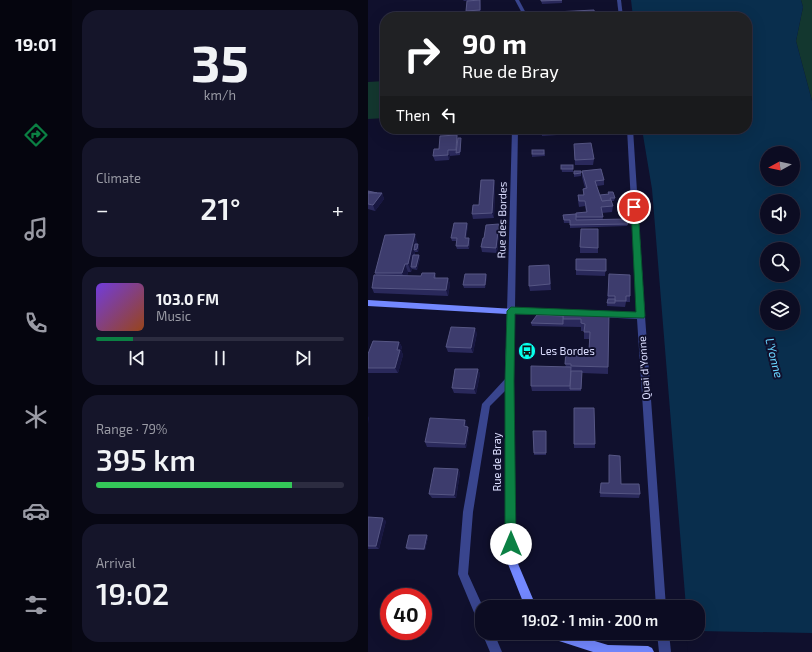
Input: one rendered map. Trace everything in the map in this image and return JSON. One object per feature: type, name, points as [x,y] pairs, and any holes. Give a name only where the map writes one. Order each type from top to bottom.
[{"type":"street","points":[[517,0],[523,12]]},
{"type":"street","points":[[619,0],[620,12]]},
{"type":"street","name":"Rue des Bordes","points":[[511,311],[515,134]]},
{"type":"street","name":"Quai d'Yonne","points":[[630,134],[640,316],[661,600]]},
{"type":"street","points":[[368,303],[640,316]]},
{"type":"street","name":"Rue de Bray","points":[[511,311],[509,381],[511,559],[528,600]]},
{"type":"street","points":[[475,602],[463,574],[468,512],[486,404],[509,381]]},
{"type":"street","points":[[491,640],[496,652]]},
{"type":"street","points":[[573,640],[608,651],[648,652]]},
{"type":"street","points":[[664,640],[665,652]]},
{"type":"green space","points":[[801,0],[812,0],[812,101],[796,41],[803,7]]},
{"type":"green space","points":[[380,81],[380,118],[368,119],[368,82]]},
{"type":"water","name":"L'Yonne","points":[[631,0],[801,0],[803,7],[796,41],[812,101],[812,652],[705,634],[705,600],[685,600],[652,189],[643,134],[752,134],[752,12],[632,12]]},
{"type":"pier","points":[[705,631],[812,633],[812,652],[688,652],[687,640],[705,640]]},
{"type":"building","points":[[480,0],[480,10],[466,11],[467,1]]},
{"type":"building","points":[[541,0],[562,0],[541,1]]},
{"type":"building","points":[[594,10],[594,12],[555,12]]},
{"type":"building","points":[[457,135],[456,150],[448,150],[448,155],[433,156],[434,149],[439,149],[440,136]]},
{"type":"building","points":[[458,138],[461,138],[460,152],[456,153]]},
{"type":"building","points":[[591,143],[594,159],[575,160],[574,144]]},
{"type":"building","points":[[532,150],[544,150],[544,154],[532,154]]},
{"type":"building","points":[[561,165],[573,165],[573,169],[561,169]]},
{"type":"building","points":[[601,169],[604,180],[595,181],[602,201],[611,200],[613,206],[601,207],[603,217],[576,217],[576,213],[587,212],[585,201],[579,201],[578,195],[584,195],[583,189],[587,188],[582,171]]},
{"type":"building","points":[[574,171],[581,171],[581,173],[574,174]]},
{"type":"building","points":[[481,180],[494,180],[492,213],[472,214],[473,205],[479,205]]},
{"type":"building","points":[[608,192],[613,192],[615,198],[602,201],[600,195],[609,194]]},
{"type":"building","points":[[368,193],[382,193],[373,205],[368,204]]},
{"type":"building","points":[[576,214],[576,220],[627,219],[628,224],[570,225],[570,220],[564,220],[563,215]]},
{"type":"building","points":[[454,223],[467,223],[465,238],[469,238],[468,246],[456,246],[457,238],[451,238]]},
{"type":"building","points":[[499,224],[496,248],[481,247],[486,225]]},
{"type":"building","points":[[581,229],[598,229],[598,248],[580,247]]},
{"type":"building","points":[[415,234],[408,264],[405,264],[402,273],[375,273],[385,235]]},
{"type":"building","points":[[415,244],[418,244],[417,249],[414,250]]},
{"type":"building","points":[[413,255],[419,255],[416,267],[411,267]]},
{"type":"building","points":[[576,259],[606,259],[606,271],[576,270]]},
{"type":"building","points":[[549,265],[550,284],[529,286],[529,266]]},
{"type":"building","points":[[422,273],[435,273],[434,278],[448,278],[446,290],[372,288],[374,275],[421,276]]},
{"type":"building","points":[[465,274],[486,274],[485,285],[463,285]]},
{"type":"building","points":[[609,274],[630,275],[630,296],[626,296],[626,301],[615,301],[615,296],[608,296]]},
{"type":"building","points":[[608,299],[615,299],[615,303],[607,303]]},
{"type":"building","points":[[563,312],[609,313],[608,367],[571,366],[571,364],[565,364],[566,351],[589,351],[590,332],[584,332],[585,324],[581,323],[581,319],[563,319]]},
{"type":"building","points":[[537,315],[563,316],[563,324],[531,323]]},
{"type":"building","points":[[451,327],[475,328],[471,348],[446,347]]},
{"type":"building","points":[[373,341],[399,342],[397,350],[400,350],[395,368],[368,368],[368,354]]},
{"type":"building","points":[[525,344],[529,344],[529,351],[525,351]]},
{"type":"building","points":[[531,366],[571,367],[570,386],[531,386]]},
{"type":"building","points":[[455,369],[478,369],[474,389],[452,388]]},
{"type":"building","points":[[571,371],[582,371],[581,389],[570,389]]},
{"type":"building","points":[[574,408],[594,408],[595,444],[574,444]]},
{"type":"building","points":[[430,418],[465,420],[464,426],[468,427],[465,444],[425,442]]},
{"type":"building","points":[[533,431],[546,431],[546,453],[534,453]]},
{"type":"building","points":[[609,455],[620,456],[621,484],[639,484],[640,494],[600,493],[601,483],[609,483]]},
{"type":"building","points":[[434,468],[458,469],[454,495],[429,494]]},
{"type":"building","points":[[368,517],[383,518],[376,546],[368,546]]},
{"type":"building","points":[[409,535],[427,535],[424,549],[406,548]]},
{"type":"place","name":"Les Bordes","points":[[527,351]]},
{"type":"route","points":[[511,544],[509,381],[511,311],[640,316],[634,207]]}]
